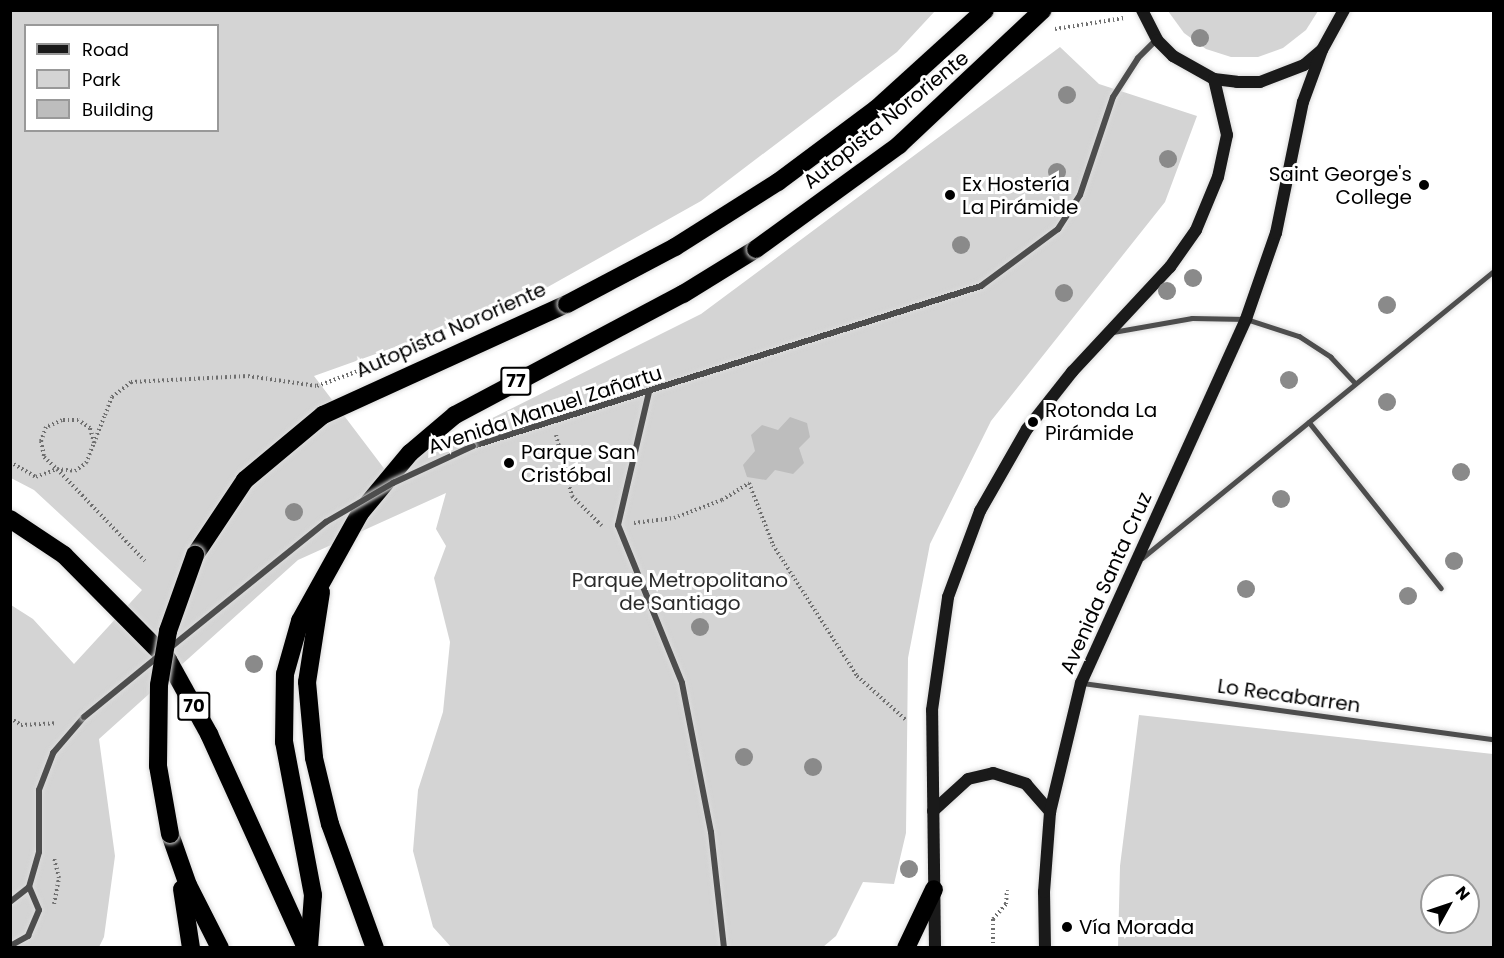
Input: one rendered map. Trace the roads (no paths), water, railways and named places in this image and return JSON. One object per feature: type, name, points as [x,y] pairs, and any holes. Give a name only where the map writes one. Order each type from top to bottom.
[{"type":"highway","name":"Autopista Nororiente","points":[[170,834],[158,766],[159,685],[168,631],[195,555],[245,480],[323,415],[567,303],[675,247],[787,176],[876,109],[986,10]]},
{"type":"highway","name":"Autopista Nororiente","points":[[326,571],[376,491],[432,432],[476,402],[683,294],[756,249],[899,145],[1043,10]]},
{"type":"highway","name":"70","points":[[10,519],[64,555],[168,660],[209,734],[308,948]]},
{"type":"highway","points":[[308,948],[311,877],[284,742],[283,697],[291,647],[326,571]]},
{"type":"highway","points":[[326,571],[309,660],[309,724],[327,814],[363,921],[376,947]]},
{"type":"highway","points":[[170,834],[192,948]]},
{"type":"highway","points":[[170,834],[192,894],[220,948]]},
{"type":"highway","points":[[906,948],[934,889]]},
{"type":"street","points":[[1142,10],[1157,40],[1192,70],[1214,79],[1260,82],[1304,65],[1322,50],[1344,10]]},
{"type":"street","name":"Avenida Manuel Zañartu","points":[[29,887],[39,852],[39,790],[53,753],[82,718],[326,522],[393,483],[473,447],[941,302],[981,286],[1014,266],[1058,229],[1080,195],[1113,97],[1138,58],[1157,40]]},
{"type":"street","name":"Avenida Santa Cruz","points":[[1045,948],[1050,812],[1081,683],[1246,319],[1276,233],[1303,102],[1322,50]]},
{"type":"street","points":[[935,948],[934,675],[948,597],[980,511],[1027,429],[1108,333],[1170,267],[1208,204],[1227,135],[1214,79]]},
{"type":"street","points":[[649,392],[618,525],[682,683],[711,832],[724,948]]},
{"type":"street","points":[[933,811],[969,779],[993,773],[1026,784],[1050,812]]},
{"type":"street","points":[[10,902],[29,887],[39,910],[28,936],[10,946]]},
{"type":"lane","points":[[1133,565],[1494,271]]},
{"type":"lane","points":[[1108,333],[1192,318],[1246,319],[1299,336],[1331,357],[1355,383]]},
{"type":"lane","points":[[1309,422],[1441,588]]},
{"type":"lane","name":"Lo Recabarren","points":[[1081,683],[1494,739]]},
{"type":"place","name":"Saint George's College","points":[[1424,185]]},
{"type":"place","name":"Ex Hostería La Pirámide","points":[[950,195]]},
{"type":"place","name":"Rotonda La Pirámide","points":[[1033,422]]},
{"type":"place","name":"Parque San Cristóbal","points":[[509,463]]},
{"type":"place","name":"Vía Morada","points":[[1067,927]]},
{"type":"park label","name":"Parque Metropolitano de Santiago","points":[[680,592]]}]
